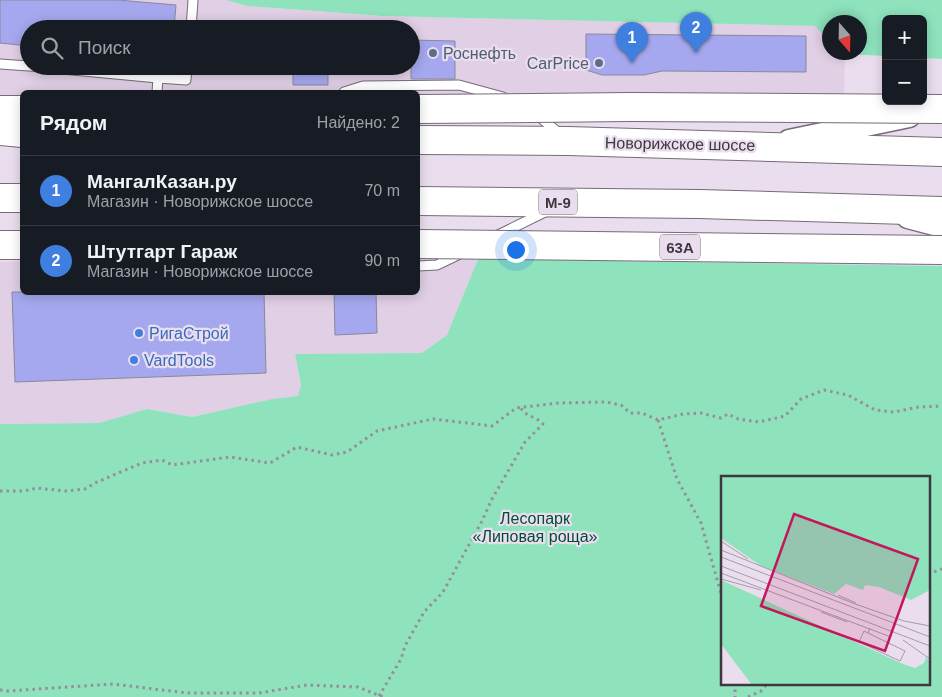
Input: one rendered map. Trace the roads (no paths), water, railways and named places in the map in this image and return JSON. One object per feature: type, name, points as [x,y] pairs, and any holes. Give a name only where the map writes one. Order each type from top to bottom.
[{"type":"highway","points":[[420,108],[942,109]]},
{"type":"highway","points":[[0,110],[20,110]]},
{"type":"highway","points":[[0,133],[20,134]]},
{"type":"highway","name":"Новорижское шоссе","points":[[420,140],[568,141],[942,152]]},
{"type":"highway","points":[[0,198],[20,198]]},
{"type":"highway","name":"М-9","points":[[420,201],[566,202],[942,210]]},
{"type":"highway","name":"63A","points":[[420,244],[942,250]]},
{"type":"highway","points":[[0,245],[20,245]]},
{"type":"street","points":[[762,146],[942,109]]},
{"type":"street","points":[[878,208],[942,226]]},
{"type":"lane","points":[[192,20],[194,0]]},
{"type":"lane","points":[[0,64],[20,65]]},
{"type":"lane","points":[[126,75],[186,80],[186,75]]},
{"type":"lane","points":[[157,90],[158,78]]},
{"type":"lane","points":[[350,90],[363,86],[458,85],[522,102],[568,141]]},
{"type":"lane","points":[[420,266],[437,265],[566,202]]},
{"type":"place","name":"Роснефть","points":[[433,53]]},
{"type":"place","name":"Штутгарт Гараж","points":[[696,53]]},
{"type":"place","name":"CarPrice","points":[[599,63]]},
{"type":"place","name":"МангалКазан.ру","points":[[632,63]]},
{"type":"place","name":"РигаСтрой","points":[[139,333]]},
{"type":"place","name":"VardTools","points":[[134,360]]},
{"type":"park label","name":"Лесопарк «Липовая роща»","points":[[535,527]]}]
